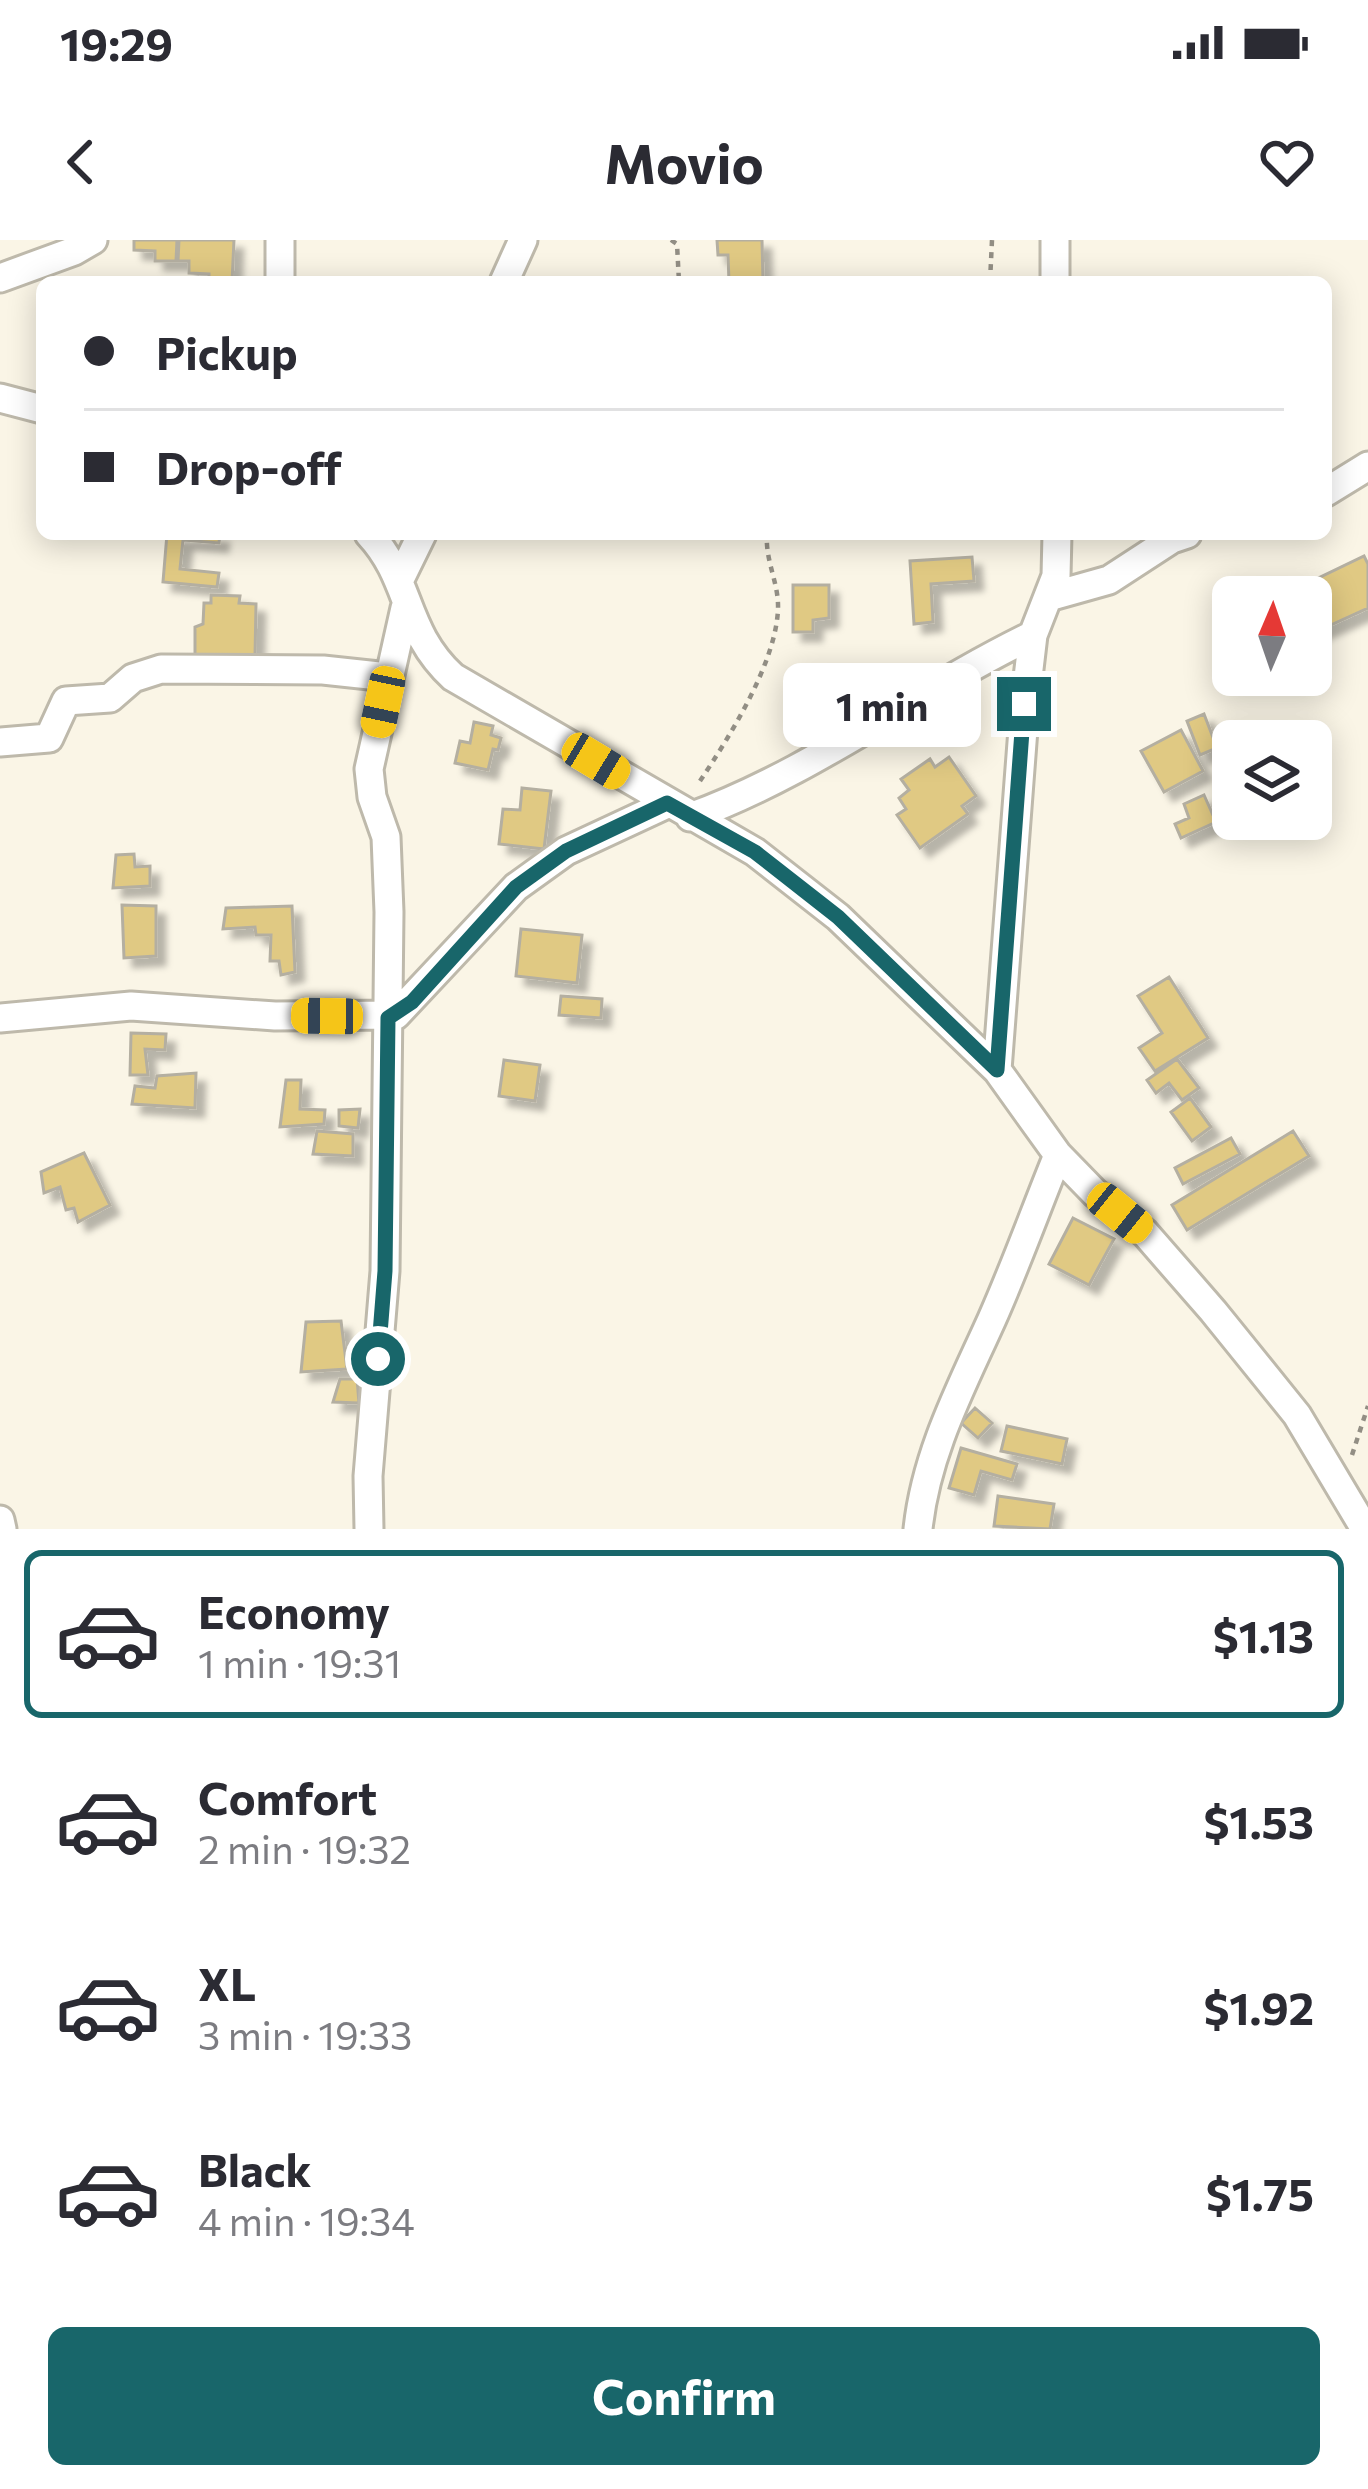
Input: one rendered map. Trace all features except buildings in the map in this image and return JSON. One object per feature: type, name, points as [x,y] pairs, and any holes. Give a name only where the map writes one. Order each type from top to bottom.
[{"type":"street","points":[[0,278],[93,240]]},
{"type":"street","points":[[280,240],[280,276]]},
{"type":"street","points":[[507,276],[524,240]]},
{"type":"street","points":[[1055,240],[1055,276]]},
{"type":"street","points":[[0,398],[36,407]]},
{"type":"street","points":[[1332,488],[1368,466]]},
{"type":"street","points":[[373,540],[400,579],[406,608],[425,649],[453,677],[755,852],[838,917],[997,1070],[1058,1154],[1095,1193],[1145,1233],[1214,1311],[1297,1415],[1365,1529]]},
{"type":"street","points":[[400,579],[419,540]]},
{"type":"street","points":[[997,1070],[1033,635],[1052,596],[1057,540]]},
{"type":"street","points":[[1052,596],[1109,580],[1170,540]]},
{"type":"street","points":[[369,1529],[368,1476],[385,1271],[389,857],[369,783],[406,608]]},
{"type":"street","points":[[0,1018],[131,1006],[388,1018],[412,1002],[516,887],[566,851],[679,811],[742,799],[976,662],[1033,635]]},
{"type":"street","points":[[0,742],[49,738],[66,701],[106,700],[133,677],[161,669],[291,669],[388,677]]},
{"type":"street","points":[[918,1529],[936,1444],[1058,1154]]},
{"type":"street","points":[[0,1520],[2,1529]]},
{"type":"path","points":[[671,240],[677,244],[679,276]]},
{"type":"path","points":[[990,276],[992,240]]},
{"type":"path","points":[[679,811],[742,710],[771,640],[778,604],[767,562],[767,540]]},
{"type":"path","points":[[1339,1482],[1368,1406]]},
{"type":"route","points":[[378,1359],[388,1172],[388,1018],[412,1002],[516,887],[566,851],[667,803],[755,852],[838,917],[997,1070],[1024,704]]}]
